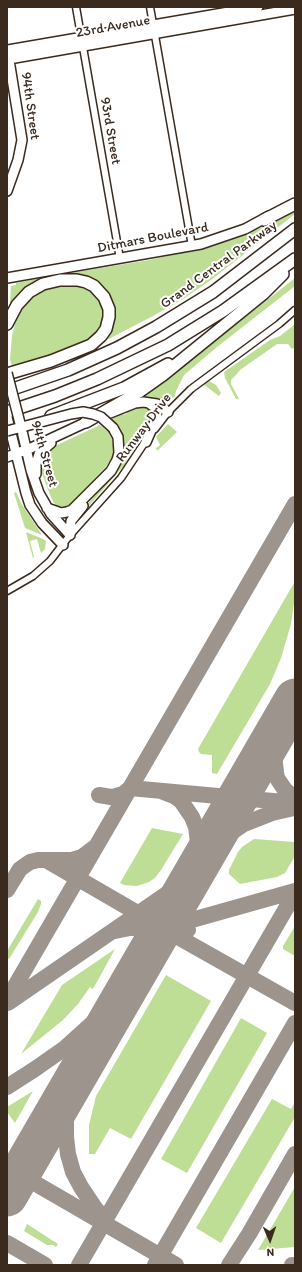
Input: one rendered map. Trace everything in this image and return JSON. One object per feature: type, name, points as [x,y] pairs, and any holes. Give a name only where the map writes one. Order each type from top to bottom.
[{"type":"highway","points":[[264,220],[295,204]]},
{"type":"highway","name":"Grand Central Parkway","points":[[7,391],[68,370],[117,348],[175,316],[231,279],[295,229]]},
{"type":"highway","points":[[7,412],[34,404],[76,388],[168,345],[223,311],[295,259]]},
{"type":"highway","points":[[86,422],[150,384],[185,358],[267,291],[295,262]]},
{"type":"highway","points":[[7,324],[16,305],[29,292],[43,284],[60,280],[77,280],[94,286],[104,297],[109,309],[106,329],[102,336],[91,345],[51,361],[7,373]]},
{"type":"highway","points":[[25,428],[124,388],[150,375],[173,361],[233,319]]},
{"type":"highway","points":[[7,383],[68,370]]},
{"type":"main road","name":"23rd Avenue","points":[[8,53],[154,29],[258,7]]},
{"type":"main road","name":"23rd Avenue","points":[[225,14],[295,9]]},
{"type":"main road","name":"94th Street","points":[[7,191],[18,160],[22,140],[8,53]]},
{"type":"main road","name":"Ditmars Boulevard","points":[[7,278],[192,246],[234,234],[264,220],[295,198]]},
{"type":"main road","name":"94th Street","points":[[7,373],[25,428],[25,446],[39,493],[55,520],[70,535]]},
{"type":"main road","points":[[142,402],[154,406],[157,414],[146,442]]},
{"type":"main road","points":[[11,456],[25,446],[64,433],[86,422],[136,403],[142,402],[157,404],[168,412]]},
{"type":"main road","points":[[9,432],[71,414],[83,412],[101,417],[113,428],[119,441],[119,456],[114,467],[70,511],[57,513],[47,508]]},
{"type":"main road","name":"94th Street","points":[[7,417],[11,456],[30,505],[42,523],[63,545]]},
{"type":"main road","points":[[39,493],[36,473],[38,457],[44,449],[64,433]]},
{"type":"main road","points":[[10,445],[25,446]]},
{"type":"main road","points":[[70,535],[71,521],[100,482]]},
{"type":"street","name":"93rd Street","points":[[76,7],[120,259]]},
{"type":"street","points":[[150,7],[192,246]]},
{"type":"street","name":"Runway Drive","points":[[7,591],[42,569],[134,462],[146,442],[168,412],[191,389],[279,324],[295,310]]},
{"type":"green space","points":[[295,209],[295,214],[211,280],[183,299],[99,344],[112,307],[71,276],[71,273],[149,260],[198,249],[266,226]]},
{"type":"green space","points":[[41,278],[41,281],[12,305],[10,303],[11,286],[16,285],[16,283]]},
{"type":"green space","points":[[295,278],[295,286],[217,347],[184,375],[175,396],[164,405],[155,399],[145,397],[138,398],[210,345]]},
{"type":"green space","points":[[67,285],[85,288],[93,292],[98,298],[103,313],[103,320],[95,335],[88,341],[67,350],[12,367],[10,359],[12,336],[15,324],[25,305],[30,299],[45,289]]},
{"type":"green space","points":[[295,324],[295,347],[292,349],[288,344],[277,344],[240,370],[231,380],[231,384],[239,399],[236,399],[225,378],[224,372],[270,340],[280,336]]},
{"type":"green space","points":[[209,381],[216,385],[221,393],[219,396],[203,384]]},
{"type":"green space","points":[[140,406],[148,408],[152,412],[152,418],[137,440],[125,464],[88,507],[85,507],[121,465],[124,455],[122,432],[111,419],[122,413],[124,415],[127,413],[126,411]]},
{"type":"green space","points":[[168,424],[177,432],[157,451],[156,448],[160,445],[156,437]]},
{"type":"green space","points":[[100,425],[108,432],[112,439],[114,451],[110,462],[70,504],[66,507],[58,506],[54,503],[50,495],[40,468],[40,456],[44,451]]},
{"type":"green space","points":[[16,492],[21,503],[42,535],[25,528],[14,493]]},
{"type":"green space","points":[[26,532],[46,541],[45,549],[41,553],[37,539],[30,541],[33,558]]},
{"type":"green space","points":[[294,583],[295,596],[291,624],[281,658],[270,684],[217,774],[212,773],[212,755],[201,754],[198,749]]},
{"type":"green space","points":[[152,828],[183,834],[155,878],[149,882],[137,886],[124,885],[120,883]]},
{"type":"green space","points":[[254,839],[295,842],[295,856],[285,873],[277,877],[240,884],[229,874],[229,870],[242,847]]},
{"type":"green space","points":[[38,899],[41,901],[41,904],[38,912],[9,959],[7,958],[7,951]]},
{"type":"green space","points":[[295,926],[295,956],[283,949],[283,946]]},
{"type":"green space","points":[[115,949],[93,989],[90,987],[78,1004],[63,1020],[21,1054],[62,985]]},
{"type":"green space","points":[[166,975],[211,1001],[131,1139],[110,1128],[95,1154],[89,1154],[89,1125],[96,1096]]},
{"type":"green space","points":[[241,1018],[267,1033],[187,1173],[161,1159]]},
{"type":"green space","points":[[33,1091],[15,1123],[7,1112],[7,1107]]},
{"type":"green space","points":[[272,1099],[291,1109],[295,1102],[295,1117],[221,1243],[196,1228]]},
{"type":"green space","points":[[295,1187],[295,1247],[258,1250]]},
{"type":"green space","points":[[27,1224],[58,1244],[56,1247],[53,1245],[47,1245],[24,1231]]},
{"type":"taxiway","points":[[7,1000],[295,504]]},
{"type":"taxiway","points":[[293,703],[295,697]]},
{"type":"taxiway","points":[[272,739],[277,778],[285,790],[295,798]]},
{"type":"taxiway","points":[[99,795],[111,797],[116,796],[123,794],[130,788],[295,803]]},
{"type":"taxiway","points":[[8,1003],[181,884],[194,873],[198,853],[198,842],[196,827],[192,817],[181,801],[174,796],[161,791]]},
{"type":"taxiway","points":[[204,856],[219,841],[244,824],[272,813],[294,808]]},
{"type":"taxiway","points":[[7,890],[20,869],[30,862],[38,860],[72,860],[82,857],[94,848]]},
{"type":"taxiway","points":[[46,860],[146,918]]},
{"type":"taxiway","points":[[150,949],[162,933],[174,925],[295,891]]},
{"type":"taxiway","points":[[79,1265],[295,893]]},
{"type":"taxiway","points":[[179,899],[188,930]]},
{"type":"taxiway","points":[[115,931],[130,928],[162,928],[295,1003]]},
{"type":"taxiway","points":[[7,1087],[65,1048],[106,1011],[127,988]]},
{"type":"taxiway","points":[[155,1265],[295,1023]]},
{"type":"taxiway","points":[[75,1078],[66,1117],[68,1154],[73,1172],[81,1187],[95,1208],[104,1218]]},
{"type":"taxiway","points":[[229,1265],[249,1234],[295,1154]]},
{"type":"taxiway","points":[[7,1166],[18,1165],[29,1158]]},
{"type":"taxiway","points":[[7,1167],[176,1265]]},
{"type":"taxiway","points":[[7,1243],[45,1265]]},
{"type":"runway","points":[[7,1196],[295,699]]}]
